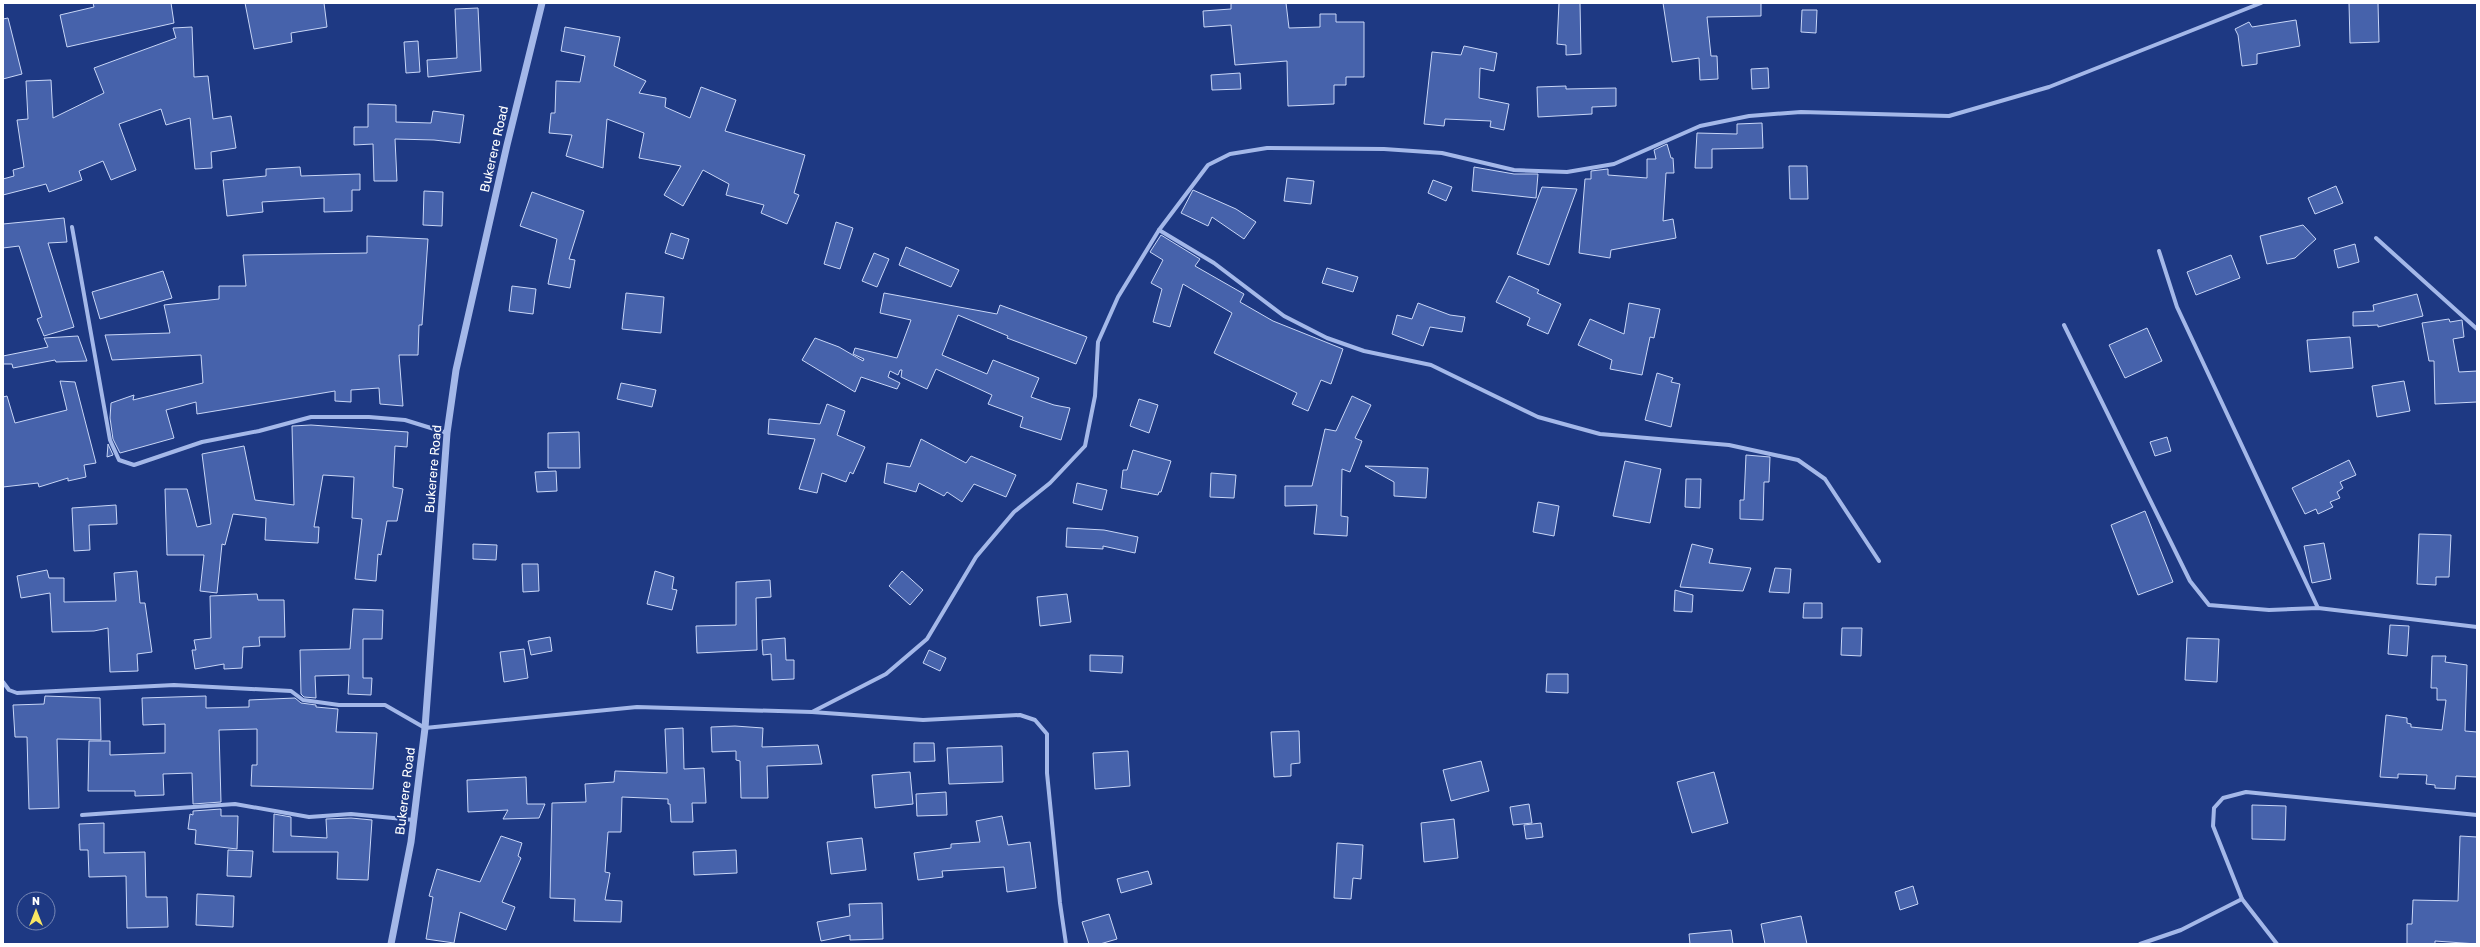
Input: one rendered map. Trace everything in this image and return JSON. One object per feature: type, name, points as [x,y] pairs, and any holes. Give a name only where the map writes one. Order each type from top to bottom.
[{"type":"street","name":"Bukerere Road","points":[[391,944],[414,820],[425,728],[447,433],[456,370],[506,145],[542,3]]},
{"type":"street","points":[[812,712],[886,674],[927,639],[976,557],[1014,512],[1050,483],[1086,446],[1094,396],[1098,342],[1118,297],[1159,230],[1208,166],[1230,154],[1267,148],[1384,149],[1442,153],[1514,170],[1567,172],[1614,164],[1700,126],[1748,116],[1801,112],[1949,116],[2050,87],[2261,3]]},
{"type":"street","points":[[72,228],[110,440],[119,460],[134,465],[202,442],[259,432],[311,417],[369,417],[405,420],[447,433]]},
{"type":"street","points":[[1159,230],[1214,263],[1284,316],[1327,338],[1364,351],[1431,365],[1538,417],[1600,434],[1729,445],[1798,460],[1825,479],[1879,561]]},
{"type":"street","points":[[2376,238],[2477,329]]},
{"type":"street","points":[[2159,251],[2177,307],[2318,608]]},
{"type":"street","points":[[2064,324],[2186,574],[2209,605],[2269,610],[2318,608],[2477,627]]},
{"type":"street","points":[[3,682],[9,690],[17,693],[174,686],[291,692],[303,700],[340,705],[385,705],[425,728],[637,707],[812,712],[923,720],[1020,715],[1035,720],[1047,734],[1048,773],[1060,903],[1066,944]]},
{"type":"street","points":[[2277,944],[2242,899],[2213,826],[2214,808],[2223,798],[2246,792],[2477,815]]},
{"type":"street","points":[[82,815],[235,804],[309,817],[351,814],[414,820]]},
{"type":"street","points":[[2140,944],[2181,930],[2242,899]]},
{"type":"building","points":[[93,3],[171,3],[174,23],[67,47],[60,15],[94,7]]},
{"type":"building","points":[[245,3],[324,3],[327,27],[291,33],[292,42],[254,49]]},
{"type":"building","points":[[1231,3],[1286,3],[1289,28],[1320,27],[1320,14],[1336,14],[1336,22],[1364,22],[1364,77],[1346,77],[1346,85],[1334,85],[1334,104],[1288,106],[1287,61],[1235,65],[1231,25],[1204,27],[1203,11],[1231,9]]},
{"type":"building","points":[[1559,3],[1580,3],[1581,54],[1566,55],[1566,45],[1557,44]]},
{"type":"building","points":[[1663,3],[1761,3],[1761,16],[1707,17],[1711,56],[1717,56],[1718,79],[1700,80],[1699,58],[1672,62]]},
{"type":"building","points":[[2349,3],[2378,3],[2379,42],[2350,43]]},
{"type":"building","points":[[478,8],[481,71],[428,77],[427,60],[457,58],[455,9]]},
{"type":"building","points":[[1802,10],[1817,10],[1816,33],[1801,32]]},
{"type":"building","points":[[8,18],[22,74],[3,79],[3,19]]},
{"type":"building","points":[[2296,20],[2300,46],[2257,54],[2257,64],[2242,66],[2238,35],[2235,29],[2249,22],[2252,27]]},
{"type":"building","points":[[192,27],[194,77],[208,76],[213,119],[231,116],[236,148],[211,152],[212,168],[195,169],[190,118],[166,125],[161,109],[119,124],[136,170],[111,180],[103,161],[79,171],[82,180],[49,192],[46,184],[3,195],[3,179],[14,176],[13,170],[24,167],[17,120],[28,119],[26,81],[51,80],[53,118],[104,93],[94,68],[176,38],[173,28]]},
{"type":"building","points":[[565,27],[620,37],[614,66],[646,81],[639,93],[666,98],[665,107],[690,118],[701,87],[736,100],[725,131],[805,155],[794,193],[799,195],[787,224],[761,213],[764,205],[726,195],[729,184],[703,170],[683,206],[664,195],[681,166],[639,158],[644,133],[607,119],[603,168],[566,156],[572,135],[549,133],[551,113],[555,113],[556,81],[580,82],[585,56],[561,51]]},
{"type":"building","points":[[418,41],[420,72],[406,73],[404,42]]},
{"type":"building","points":[[1464,46],[1497,53],[1494,71],[1480,68],[1479,98],[1509,104],[1504,130],[1490,127],[1491,121],[1445,119],[1444,126],[1424,124],[1432,52],[1461,55]]},
{"type":"building","points":[[1768,68],[1769,88],[1752,89],[1751,69]]},
{"type":"building","points":[[1240,73],[1241,89],[1212,90],[1211,75]]},
{"type":"building","points":[[1566,86],[1566,89],[1616,88],[1616,106],[1592,107],[1592,114],[1538,117],[1537,87]]},
{"type":"building","points":[[368,104],[396,105],[396,122],[431,123],[433,111],[464,115],[460,143],[434,140],[395,139],[397,181],[374,181],[373,144],[354,145],[354,127],[368,127]]},
{"type":"building","points":[[1762,123],[1763,148],[1712,149],[1712,168],[1695,168],[1697,133],[1737,134],[1737,124]]},
{"type":"building","points":[[1667,144],[1671,158],[1673,158],[1674,173],[1666,173],[1663,221],[1673,219],[1676,238],[1611,250],[1610,258],[1579,253],[1585,179],[1591,179],[1591,171],[1608,169],[1608,175],[1647,178],[1647,159],[1656,159],[1654,150]]},
{"type":"building","points":[[1789,166],[1807,166],[1808,199],[1790,199]]},
{"type":"building","points":[[300,167],[301,176],[360,174],[360,190],[352,190],[352,211],[324,212],[324,198],[262,202],[263,212],[227,216],[223,180],[266,176],[266,169]]},
{"type":"building","points":[[1474,167],[1514,174],[1538,174],[1536,198],[1472,191]]},
{"type":"building","points":[[1287,178],[1314,181],[1311,204],[1284,201]]},
{"type":"building","points":[[1433,180],[1452,187],[1446,201],[1428,193]]},
{"type":"building","points":[[2336,186],[2343,203],[2315,214],[2308,198]]},
{"type":"building","points":[[1542,187],[1577,189],[1549,265],[1517,254]]},
{"type":"building","points":[[1193,190],[1236,209],[1256,222],[1244,239],[1212,217],[1208,226],[1181,213]]},
{"type":"building","points":[[424,191],[443,192],[442,226],[423,225]]},
{"type":"building","points":[[532,192],[584,211],[569,259],[575,260],[570,288],[548,284],[557,239],[520,226]]},
{"type":"building","points":[[64,218],[67,242],[48,243],[74,327],[44,336],[37,319],[42,317],[19,246],[3,248],[3,224]]},
{"type":"building","points":[[836,222],[853,228],[840,269],[824,264]]},
{"type":"building","points":[[2303,225],[2316,239],[2295,258],[2267,264],[2260,236]]},
{"type":"building","points":[[671,233],[689,239],[683,259],[665,253]]},
{"type":"building","points":[[1161,235],[1200,259],[1195,266],[1244,294],[1240,302],[1273,321],[1343,349],[1331,384],[1321,380],[1308,411],[1292,404],[1297,393],[1214,353],[1232,313],[1183,284],[1170,327],[1153,322],[1162,289],[1151,283],[1163,260],[1150,252]]},
{"type":"building","points":[[367,236],[428,239],[422,325],[419,325],[418,355],[399,355],[403,406],[380,404],[379,388],[351,390],[351,402],[335,401],[335,391],[197,414],[196,402],[166,410],[174,438],[120,453],[113,439],[110,418],[111,403],[134,395],[133,400],[203,383],[201,355],[112,360],[105,335],[170,333],[164,305],[219,299],[219,286],[246,286],[243,255],[367,253]]},
{"type":"building","points":[[2355,244],[2359,262],[2338,268],[2334,250]]},
{"type":"building","points":[[906,247],[959,270],[951,287],[899,265]]},
{"type":"building","points":[[874,253],[889,259],[877,287],[862,281]]},
{"type":"building","points":[[2231,255],[2240,278],[2196,295],[2187,272]]},
{"type":"building","points":[[1327,268],[1358,277],[1353,292],[1322,283]]},
{"type":"building","points":[[163,271],[172,298],[100,319],[92,292]]},
{"type":"building","points":[[1509,276],[1539,290],[1537,293],[1561,304],[1548,334],[1527,325],[1530,318],[1496,302]]},
{"type":"building","points":[[512,286],[536,289],[533,314],[509,311]]},
{"type":"building","points":[[626,293],[664,297],[661,333],[622,329]]},
{"type":"building","points":[[884,293],[997,314],[1000,305],[1087,337],[1076,364],[1007,338],[1008,336],[958,315],[942,355],[987,374],[993,360],[1039,378],[1031,397],[1054,405],[1070,408],[1061,440],[1020,427],[1023,417],[988,404],[992,395],[936,369],[927,389],[901,377],[902,370],[900,370],[898,375],[890,371],[888,377],[900,383],[897,389],[861,377],[855,392],[802,360],[815,338],[839,347],[863,361],[864,359],[853,354],[855,348],[897,358],[911,320],[880,313]]},
{"type":"building","points":[[2417,294],[2423,316],[2378,327],[2378,325],[2353,326],[2353,312],[2374,311],[2373,305]]},
{"type":"building","points":[[1418,303],[1450,315],[1465,317],[1462,332],[1430,327],[1423,346],[1392,334],[1397,315],[1412,319]]},
{"type":"building","points":[[1629,303],[1660,309],[1654,338],[1650,337],[1642,375],[1610,369],[1612,360],[1578,345],[1590,319],[1624,334]]},
{"type":"building","points":[[2449,319],[2450,322],[2462,320],[2464,337],[2453,339],[2459,372],[2477,371],[2477,402],[2435,404],[2434,361],[2429,361],[2422,323]]},
{"type":"building","points":[[2147,328],[2162,361],[2125,378],[2109,345]]},
{"type":"building","points":[[78,336],[87,361],[56,362],[55,360],[13,368],[12,364],[3,364],[3,356],[48,347],[44,338]]},
{"type":"building","points":[[2350,337],[2353,368],[2310,372],[2307,340]]},
{"type":"building","points":[[1657,373],[1673,378],[1671,382],[1680,384],[1671,427],[1645,420]]},
{"type":"building","points":[[60,381],[75,382],[96,463],[84,465],[86,477],[68,481],[68,478],[39,487],[38,483],[3,487],[3,397],[7,396],[15,423],[67,410]]},
{"type":"building","points":[[2404,381],[2410,411],[2377,417],[2372,386]]},
{"type":"building","points":[[621,383],[656,390],[652,407],[617,399]]},
{"type":"building","points":[[1352,396],[1371,405],[1355,438],[1362,441],[1350,472],[1342,469],[1341,516],[1348,517],[1347,536],[1314,534],[1317,505],[1285,506],[1285,486],[1312,486],[1325,429],[1336,431]]},
{"type":"building","points":[[1139,399],[1158,405],[1149,433],[1130,426]]},
{"type":"building","points":[[827,404],[845,411],[837,435],[865,447],[853,474],[850,472],[846,482],[822,473],[817,493],[799,489],[815,439],[768,434],[769,419],[820,424]]},
{"type":"building","points":[[311,425],[408,432],[407,447],[395,446],[393,487],[403,489],[397,521],[387,521],[381,555],[378,554],[376,581],[355,579],[362,519],[352,518],[354,477],[323,475],[314,527],[319,527],[318,543],[265,540],[266,518],[233,514],[225,545],[222,544],[217,593],[200,591],[204,555],[167,555],[165,489],[187,489],[197,527],[211,524],[202,454],[244,446],[255,500],[294,505],[292,426]]},
{"type":"building","points":[[579,432],[580,468],[548,468],[548,433]]},
{"type":"building","points":[[2167,437],[2171,451],[2155,456],[2150,442]]},
{"type":"building","points":[[921,439],[966,463],[971,456],[1016,475],[1006,497],[974,484],[962,502],[947,492],[944,496],[919,483],[916,492],[884,483],[887,463],[910,467]]},
{"type":"building","points":[[108,444],[113,455],[107,457]]},
{"type":"building","points":[[1133,450],[1171,461],[1161,492],[1159,492],[1158,495],[1121,488],[1123,470],[1127,470]]},
{"type":"building","points":[[1746,455],[1770,457],[1769,482],[1764,482],[1763,520],[1740,519],[1740,500],[1744,500]]},
{"type":"building","points":[[2349,460],[2356,475],[2340,482],[2343,488],[2337,492],[2340,498],[2330,502],[2333,507],[2318,514],[2316,509],[2305,514],[2292,488]]},
{"type":"building","points":[[1625,461],[1661,469],[1650,523],[1613,516]]},
{"type":"building","points":[[1365,466],[1428,468],[1426,498],[1394,496],[1394,482]]},
{"type":"building","points":[[556,471],[557,491],[537,492],[535,472]]},
{"type":"building","points":[[1211,473],[1236,475],[1234,498],[1210,497]]},
{"type":"building","points":[[1686,479],[1701,479],[1700,508],[1685,507]]},
{"type":"building","points":[[1077,483],[1107,490],[1102,510],[1073,503]]},
{"type":"building","points":[[1538,502],[1559,506],[1554,536],[1533,532]]},
{"type":"building","points":[[116,505],[117,524],[89,525],[90,550],[74,551],[72,508]]},
{"type":"building","points":[[2145,511],[2173,582],[2138,595],[2111,525]]},
{"type":"building","points":[[1067,528],[1104,530],[1138,537],[1135,553],[1103,546],[1103,549],[1066,547]]},
{"type":"building","points":[[2419,534],[2451,535],[2449,577],[2436,577],[2436,585],[2417,584]]},
{"type":"building","points":[[2324,543],[2331,579],[2312,583],[2304,546]]},
{"type":"building","points":[[473,544],[497,545],[496,560],[473,559]]},
{"type":"building","points":[[1692,544],[1713,549],[1709,563],[1751,568],[1743,591],[1680,587]]},
{"type":"building","points":[[522,564],[538,564],[539,591],[523,592]]},
{"type":"building","points":[[1775,568],[1791,569],[1789,593],[1769,592]]},
{"type":"building","points":[[47,570],[49,578],[64,578],[64,602],[116,601],[114,573],[137,571],[140,603],[145,603],[152,652],[137,654],[138,671],[110,672],[108,628],[94,631],[52,632],[50,593],[21,598],[17,576]]},
{"type":"building","points":[[655,571],[674,577],[672,589],[677,590],[672,610],[647,604]]},
{"type":"building","points":[[902,571],[923,590],[910,605],[889,586]]},
{"type":"building","points":[[770,580],[771,597],[756,598],[757,650],[697,653],[696,626],[736,625],[736,582]]},
{"type":"building","points":[[1675,590],[1693,595],[1692,612],[1674,611]]},
{"type":"building","points":[[257,594],[258,600],[284,600],[285,637],[259,637],[260,646],[243,647],[242,668],[224,669],[224,664],[195,669],[192,650],[196,650],[194,640],[211,638],[210,596]]},
{"type":"building","points":[[1067,594],[1071,622],[1040,626],[1037,597]]},
{"type":"building","points":[[1804,603],[1822,603],[1822,618],[1803,618]]},
{"type":"building","points":[[353,609],[383,610],[382,639],[363,639],[363,678],[372,678],[371,695],[348,694],[349,675],[315,676],[316,698],[304,697],[301,694],[300,650],[350,649]]},
{"type":"building","points":[[2390,625],[2409,626],[2407,656],[2388,654]]},
{"type":"building","points":[[1842,628],[1862,628],[1861,656],[1841,655]]},
{"type":"building","points":[[550,637],[552,651],[531,655],[528,641]]},
{"type":"building","points":[[785,638],[786,660],[794,660],[794,679],[772,680],[771,654],[763,655],[762,640]]},
{"type":"building","points":[[2187,638],[2219,639],[2217,682],[2185,680]]},
{"type":"building","points":[[524,649],[528,678],[504,682],[500,652]]},
{"type":"building","points":[[929,650],[946,658],[940,671],[923,663]]},
{"type":"building","points":[[1090,655],[1123,656],[1122,673],[1090,671]]},
{"type":"building","points":[[2432,656],[2446,656],[2445,662],[2467,665],[2465,731],[2477,732],[2477,777],[2456,776],[2455,789],[2435,788],[2435,785],[2426,784],[2427,775],[2398,774],[2398,778],[2380,777],[2386,715],[2407,718],[2407,723],[2411,724],[2411,727],[2442,730],[2446,700],[2437,700],[2437,688],[2431,688]]},
{"type":"building","points":[[1547,674],[1568,674],[1568,693],[1546,692]]},
{"type":"building","points":[[45,696],[100,698],[101,740],[57,739],[59,808],[29,809],[27,737],[15,737],[13,705],[44,704]]},
{"type":"building","points":[[206,696],[206,708],[249,707],[249,700],[295,698],[301,703],[316,705],[316,707],[338,709],[336,732],[377,733],[373,789],[251,786],[252,765],[257,765],[257,729],[219,730],[221,802],[193,804],[192,773],[163,774],[164,795],[135,796],[135,791],[88,791],[89,741],[110,741],[110,755],[165,753],[165,724],[143,725],[142,698]]},
{"type":"building","points":[[735,726],[763,728],[762,747],[818,745],[822,764],[767,766],[768,798],[741,798],[740,761],[736,760],[736,751],[712,752],[711,727]]},
{"type":"building","points":[[683,728],[684,769],[704,768],[706,803],[692,803],[693,822],[671,822],[670,804],[668,804],[668,799],[622,797],[621,832],[608,832],[605,872],[610,873],[605,900],[622,901],[621,922],[574,921],[575,899],[550,898],[552,803],[586,802],[585,784],[614,782],[615,771],[667,773],[665,729]]},
{"type":"building","points":[[1299,731],[1300,763],[1291,764],[1291,776],[1274,777],[1271,732]]},
{"type":"building","points":[[914,743],[934,743],[935,761],[914,762]]},
{"type":"building","points":[[1002,746],[1003,782],[949,784],[947,748]]},
{"type":"building","points":[[1128,751],[1130,786],[1095,789],[1093,753]]},
{"type":"building","points":[[1481,761],[1489,791],[1451,801],[1443,770]]},
{"type":"building","points":[[910,772],[913,804],[875,808],[872,775]]},
{"type":"building","points":[[1714,772],[1728,823],[1692,833],[1677,782]]},
{"type":"building","points":[[526,777],[527,804],[545,804],[539,818],[503,819],[508,810],[468,812],[467,780]]},
{"type":"building","points":[[946,792],[947,815],[917,816],[916,794]]},
{"type":"building","points":[[1529,804],[1532,823],[1513,825],[1510,807]]},
{"type":"building","points":[[2252,805],[2286,806],[2285,840],[2252,839]]},
{"type":"building","points":[[221,809],[221,816],[238,816],[237,849],[195,844],[196,830],[188,829],[190,814],[193,815],[193,811]]},
{"type":"building","points":[[274,814],[291,817],[291,836],[327,838],[326,819],[351,818],[372,820],[368,880],[337,879],[338,852],[273,852]]},
{"type":"building","points":[[1002,816],[1008,845],[1030,842],[1036,888],[1007,892],[1004,867],[942,871],[943,877],[918,880],[914,853],[951,848],[951,844],[980,842],[976,821]]},
{"type":"building","points":[[1454,819],[1458,858],[1424,862],[1421,823]]},
{"type":"building","points":[[104,823],[104,853],[145,852],[146,897],[167,897],[168,927],[127,928],[126,876],[89,877],[88,850],[80,850],[79,824]]},
{"type":"building","points":[[1541,823],[1543,837],[1526,839],[1524,825]]},
{"type":"building","points":[[501,836],[522,843],[518,856],[521,858],[502,902],[515,907],[506,930],[460,912],[454,943],[426,939],[433,897],[429,896],[437,869],[480,882]]},
{"type":"building","points":[[2460,836],[2477,837],[2477,944],[2435,941],[2435,944],[2407,944],[2407,924],[2412,924],[2413,900],[2458,901]]},
{"type":"building","points":[[862,838],[866,870],[831,874],[827,842]]},
{"type":"building","points":[[1337,843],[1363,845],[1361,879],[1353,878],[1351,899],[1334,898]]},
{"type":"building","points":[[228,850],[253,851],[251,877],[227,876]]},
{"type":"building","points":[[736,850],[737,873],[694,875],[693,852]]},
{"type":"building","points":[[1148,871],[1152,884],[1121,893],[1117,879]]},
{"type":"building","points":[[1913,886],[1918,904],[1900,910],[1895,892]]},
{"type":"building","points":[[197,894],[234,896],[233,927],[196,925]]},
{"type":"building","points":[[882,903],[883,939],[850,940],[850,935],[821,941],[817,922],[850,916],[849,904]]},
{"type":"building","points":[[1109,914],[1117,939],[1100,944],[1089,944],[1082,922]]},
{"type":"building","points":[[1801,916],[1807,944],[1765,944],[1761,924]]},
{"type":"building","points":[[1731,930],[1733,944],[1690,944],[1689,934]]}]
